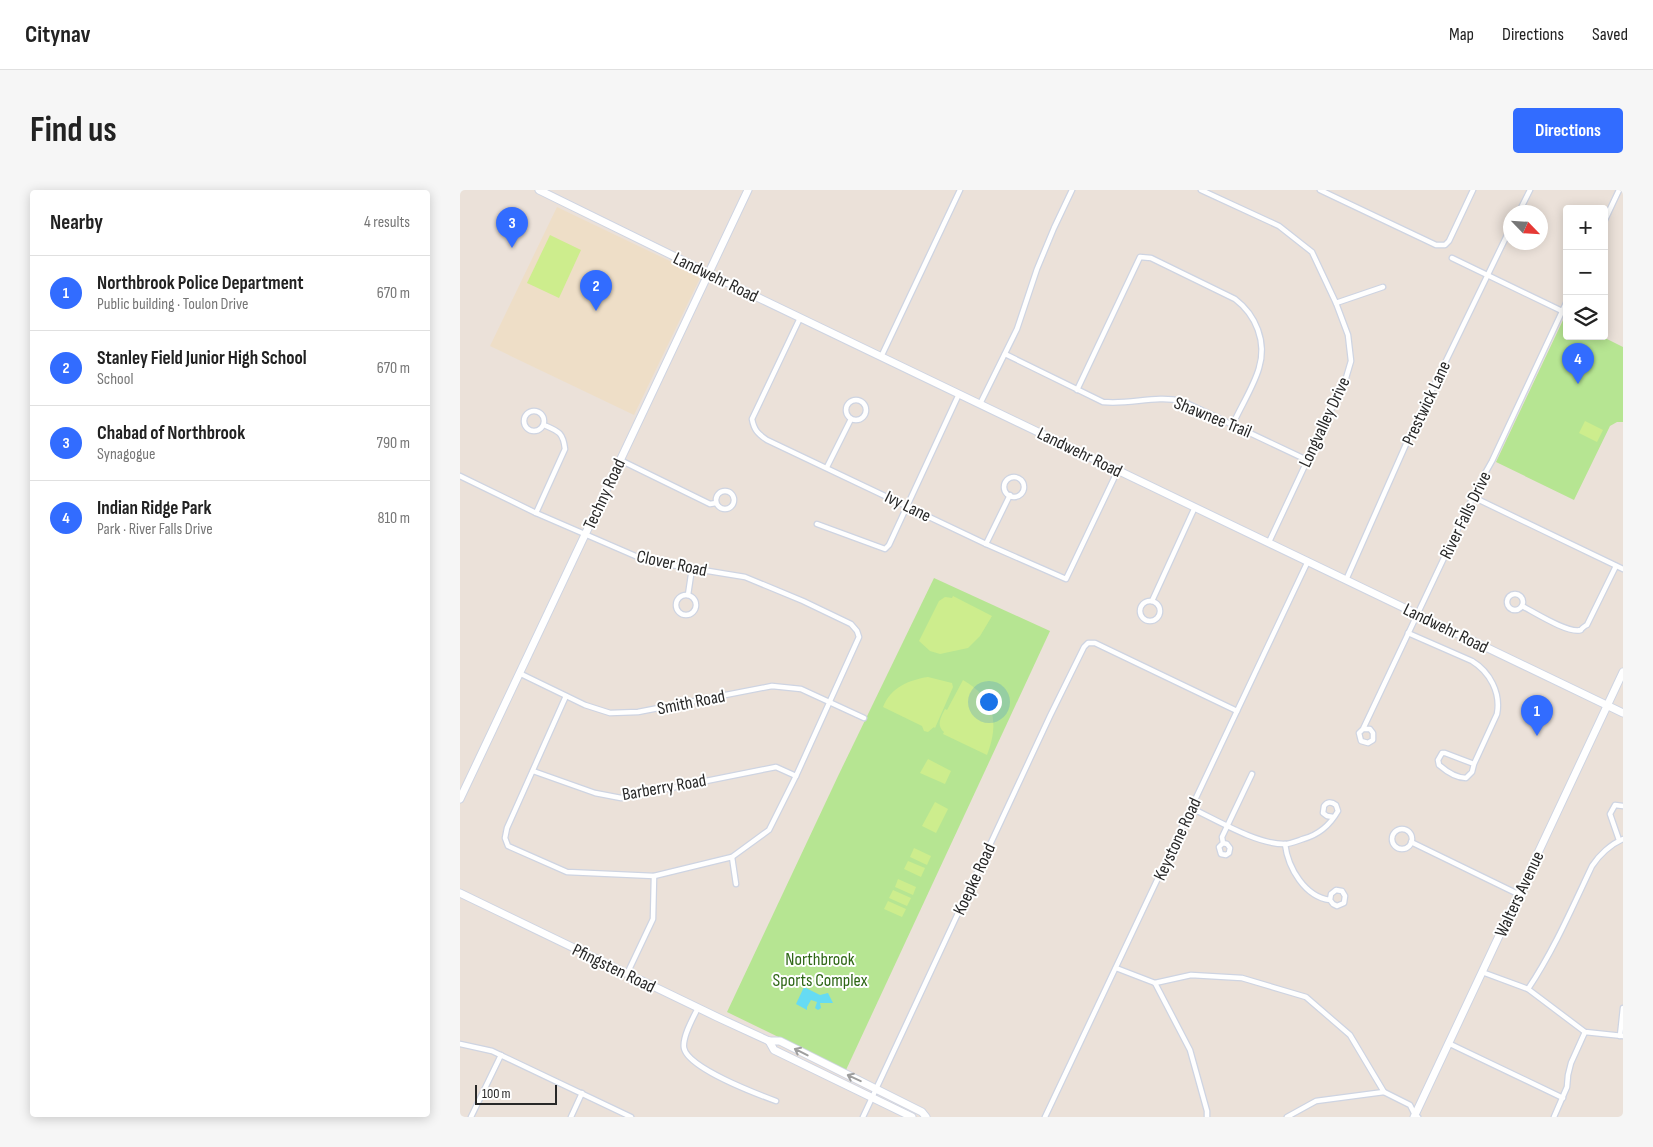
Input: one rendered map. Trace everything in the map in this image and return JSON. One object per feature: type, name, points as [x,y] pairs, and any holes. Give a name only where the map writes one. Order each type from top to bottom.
[{"type":"main road","name":"Landwehr Road","points":[[539,190],[800,318],[1623,713]]},
{"type":"main road","name":"Techny Road","points":[[460,799],[748,190]]},
{"type":"main road","name":"Walters Avenue","points":[[1416,1116],[1623,672]]},
{"type":"main road","name":"Pfingsten Road","points":[[460,893],[769,1041],[780,1041],[876,1088],[922,1112],[926,1117]]},
{"type":"main road","name":"Pfingsten Road","points":[[769,1041],[774,1050],[912,1117]]},
{"type":"main road","points":[[828,1077],[832,1068]]},
{"type":"street","points":[[882,357],[960,190]]},
{"type":"street","points":[[980,404],[1017,329],[1054,228],[1072,190]]},
{"type":"street","name":"Longvalley Drive","points":[[1201,190],[1211,192],[1279,226],[1312,252],[1336,303],[1350,341],[1350,361],[1346,378],[1269,542]]},
{"type":"street","points":[[1320,190],[1436,245],[1445,245],[1449,241],[1472,190]]},
{"type":"street","points":[[1522,205],[1530,190]]},
{"type":"street","points":[[1608,213],[1619,190]]},
{"type":"street","name":"Prestwick Lane","points":[[1346,580],[1411,432],[1503,244]]},
{"type":"street","points":[[1077,390],[1140,257],[1151,258],[1226,294],[1244,305],[1256,324],[1262,348],[1259,368],[1233,424]]},
{"type":"street","points":[[1452,258],[1562,311]]},
{"type":"street","points":[[1336,303],[1382,287]]},
{"type":"street","name":"River Falls Drive","points":[[1363,729],[1473,497],[1492,462],[1562,311]]},
{"type":"street","name":"Ivy Lane","points":[[800,318],[752,419],[753,428],[767,440],[986,544],[1066,579],[1118,470]]},
{"type":"street","name":"Shawnee Trail","points":[[1004,354],[1103,402],[1119,404],[1146,399],[1170,398],[1182,401],[1308,460]]},
{"type":"street","points":[[817,524],[885,549],[960,394]]},
{"type":"street","points":[[854,401],[860,401],[865,408],[864,416],[858,420],[851,419],[846,412],[848,405],[854,401]]},
{"type":"street","points":[[537,411],[544,418],[544,425],[539,430],[531,431],[525,427],[524,419],[528,413],[537,411]]},
{"type":"street","points":[[827,467],[851,419]]},
{"type":"street","points":[[536,513],[566,449],[561,433],[544,425]]},
{"type":"street","points":[[620,460],[710,504],[716,503]]},
{"type":"street","name":"Clover Road","points":[[460,476],[536,513],[647,561],[745,576],[850,624],[857,631],[859,637],[830,702]]},
{"type":"street","points":[[1012,478],[1018,478],[1024,484],[1023,492],[1017,496],[1010,495],[1005,490],[1006,482],[1012,478]]},
{"type":"street","points":[[722,491],[729,492],[734,497],[733,504],[727,509],[720,508],[716,503],[717,496],[722,491]]},
{"type":"street","points":[[986,544],[1010,495]]},
{"type":"street","points":[[1473,497],[1623,569]]},
{"type":"street","points":[[1152,601],[1195,507]]},
{"type":"street","name":"Keystone Road","points":[[1046,1117],[1308,561]]},
{"type":"street","points":[[1522,606],[1565,628],[1581,630],[1587,625],[1616,566]]},
{"type":"street","points":[[688,595],[692,568]]},
{"type":"street","points":[[688,595],[694,599],[696,606],[692,613],[685,615],[678,611],[676,603],[681,596],[688,595]]},
{"type":"street","points":[[1152,601],[1159,606],[1160,613],[1154,620],[1148,621],[1141,616],[1140,608],[1144,602],[1152,601]]},
{"type":"street","points":[[1408,633],[1472,661],[1480,666],[1491,678],[1497,695],[1497,714],[1469,776],[1460,778],[1442,768],[1438,760],[1442,753],[1445,752],[1474,764]]},
{"type":"street","name":"Koepke Road","points":[[863,1117],[1082,650],[1088,644],[1095,643],[1237,711]]},
{"type":"street","name":"Smith Road","points":[[519,673],[585,705],[610,712],[638,712],[772,686],[801,689],[864,718]]},
{"type":"street","points":[[566,696],[504,834],[508,846],[567,872],[654,876],[732,857],[769,830],[830,702]]},
{"type":"street","name":"Barberry Road","points":[[533,771],[595,793],[621,798],[776,767],[796,776]]},
{"type":"street","points":[[1223,843],[1222,837],[1252,774]]},
{"type":"street","points":[[1528,989],[1543,966],[1592,866],[1597,858],[1621,839],[1610,814],[1615,805],[1623,806]]},
{"type":"street","points":[[1191,808],[1250,837],[1285,844],[1313,836],[1321,831],[1333,817]]},
{"type":"street","points":[[1400,829],[1407,830],[1412,836],[1411,842],[1406,848],[1399,848],[1394,843],[1394,833],[1400,829]]},
{"type":"street","points":[[1411,842],[1518,894]]},
{"type":"street","points":[[1285,844],[1292,869],[1301,882],[1313,894],[1322,899],[1330,900]]},
{"type":"street","points":[[732,857],[736,884]]},
{"type":"street","points":[[627,974],[653,919],[654,876]]},
{"type":"street","points":[[1116,968],[1154,983],[1191,975],[1242,978],[1306,997],[1350,1034],[1384,1092],[1410,1105],[1416,1116]]},
{"type":"street","points":[[1482,972],[1528,989],[1585,1032],[1621,1036],[1623,1008]]},
{"type":"street","points":[[1154,983],[1190,1050],[1207,1111],[1206,1117]]},
{"type":"street","points":[[698,1008],[687,1030],[684,1047],[690,1059],[700,1067],[756,1094],[776,1101]]},
{"type":"street","points":[[1554,1117],[1567,1087],[1571,1064],[1585,1032]]},
{"type":"street","points":[[460,1044],[481,1047],[501,1055],[631,1117]]},
{"type":"street","points":[[1448,1044],[1563,1098]]},
{"type":"street","points":[[471,1117],[501,1055]]},
{"type":"street","points":[[1287,1117],[1316,1101],[1384,1092]]},
{"type":"street","points":[[571,1117],[582,1093]]},
{"type":"shaded area","points":[[557,207],[701,276],[634,415],[490,346]]},
{"type":"green space","points":[[550,235],[581,250],[559,298],[527,283]]},
{"type":"green space","points":[[1563,320],[1563,340],[1608,340],[1623,347],[1623,422],[1617,422],[1610,426],[1574,500],[1496,462]]},
{"type":"green space","points":[[1585,421],[1603,430],[1597,442],[1579,433]]},
{"type":"green space","name":"Northbrook Sports Complex","points":[[934,578],[1050,631],[846,1070],[727,1012]]},
{"type":"green space","points":[[953,596],[992,616],[980,636],[968,648],[940,654],[930,651],[919,641],[939,601],[945,597],[952,598]]},
{"type":"green space","points":[[928,677],[952,683],[953,687],[935,728],[928,732],[924,731],[922,726],[883,707],[891,694],[901,686],[914,680]]},
{"type":"green space","points":[[963,680],[982,695],[992,712],[993,732],[987,755],[943,734],[944,732],[940,727],[943,712],[945,709],[947,710]]},
{"type":"green space","points":[[928,759],[951,771],[945,784],[920,773]]},
{"type":"green space","points":[[935,802],[948,809],[936,833],[922,826]]},
{"type":"green space","points":[[914,848],[931,856],[927,865],[910,857]]},
{"type":"green space","points":[[908,861],[925,868],[921,877],[904,869]]},
{"type":"green space","points":[[898,879],[916,887],[913,895],[895,887]]},
{"type":"green space","points":[[893,890],[911,898],[907,906],[889,898]]},
{"type":"green space","points":[[888,901],[906,909],[902,917],[884,909]]},
{"type":"water","points":[[804,987],[820,995],[828,993],[833,1003],[820,1003],[821,1008],[818,1010],[815,1008],[817,1002],[811,1000],[807,1010],[796,1004]]},
{"type":"place","name":"Chabad of Northbrook","points":[[512,248]]},
{"type":"place","name":"Stanley Field Junior High School","points":[[596,311]]},
{"type":"place","name":"Indian Ridge Park","points":[[1578,384]]},
{"type":"place","name":"Northbrook Police Department","points":[[1537,736]]}]
